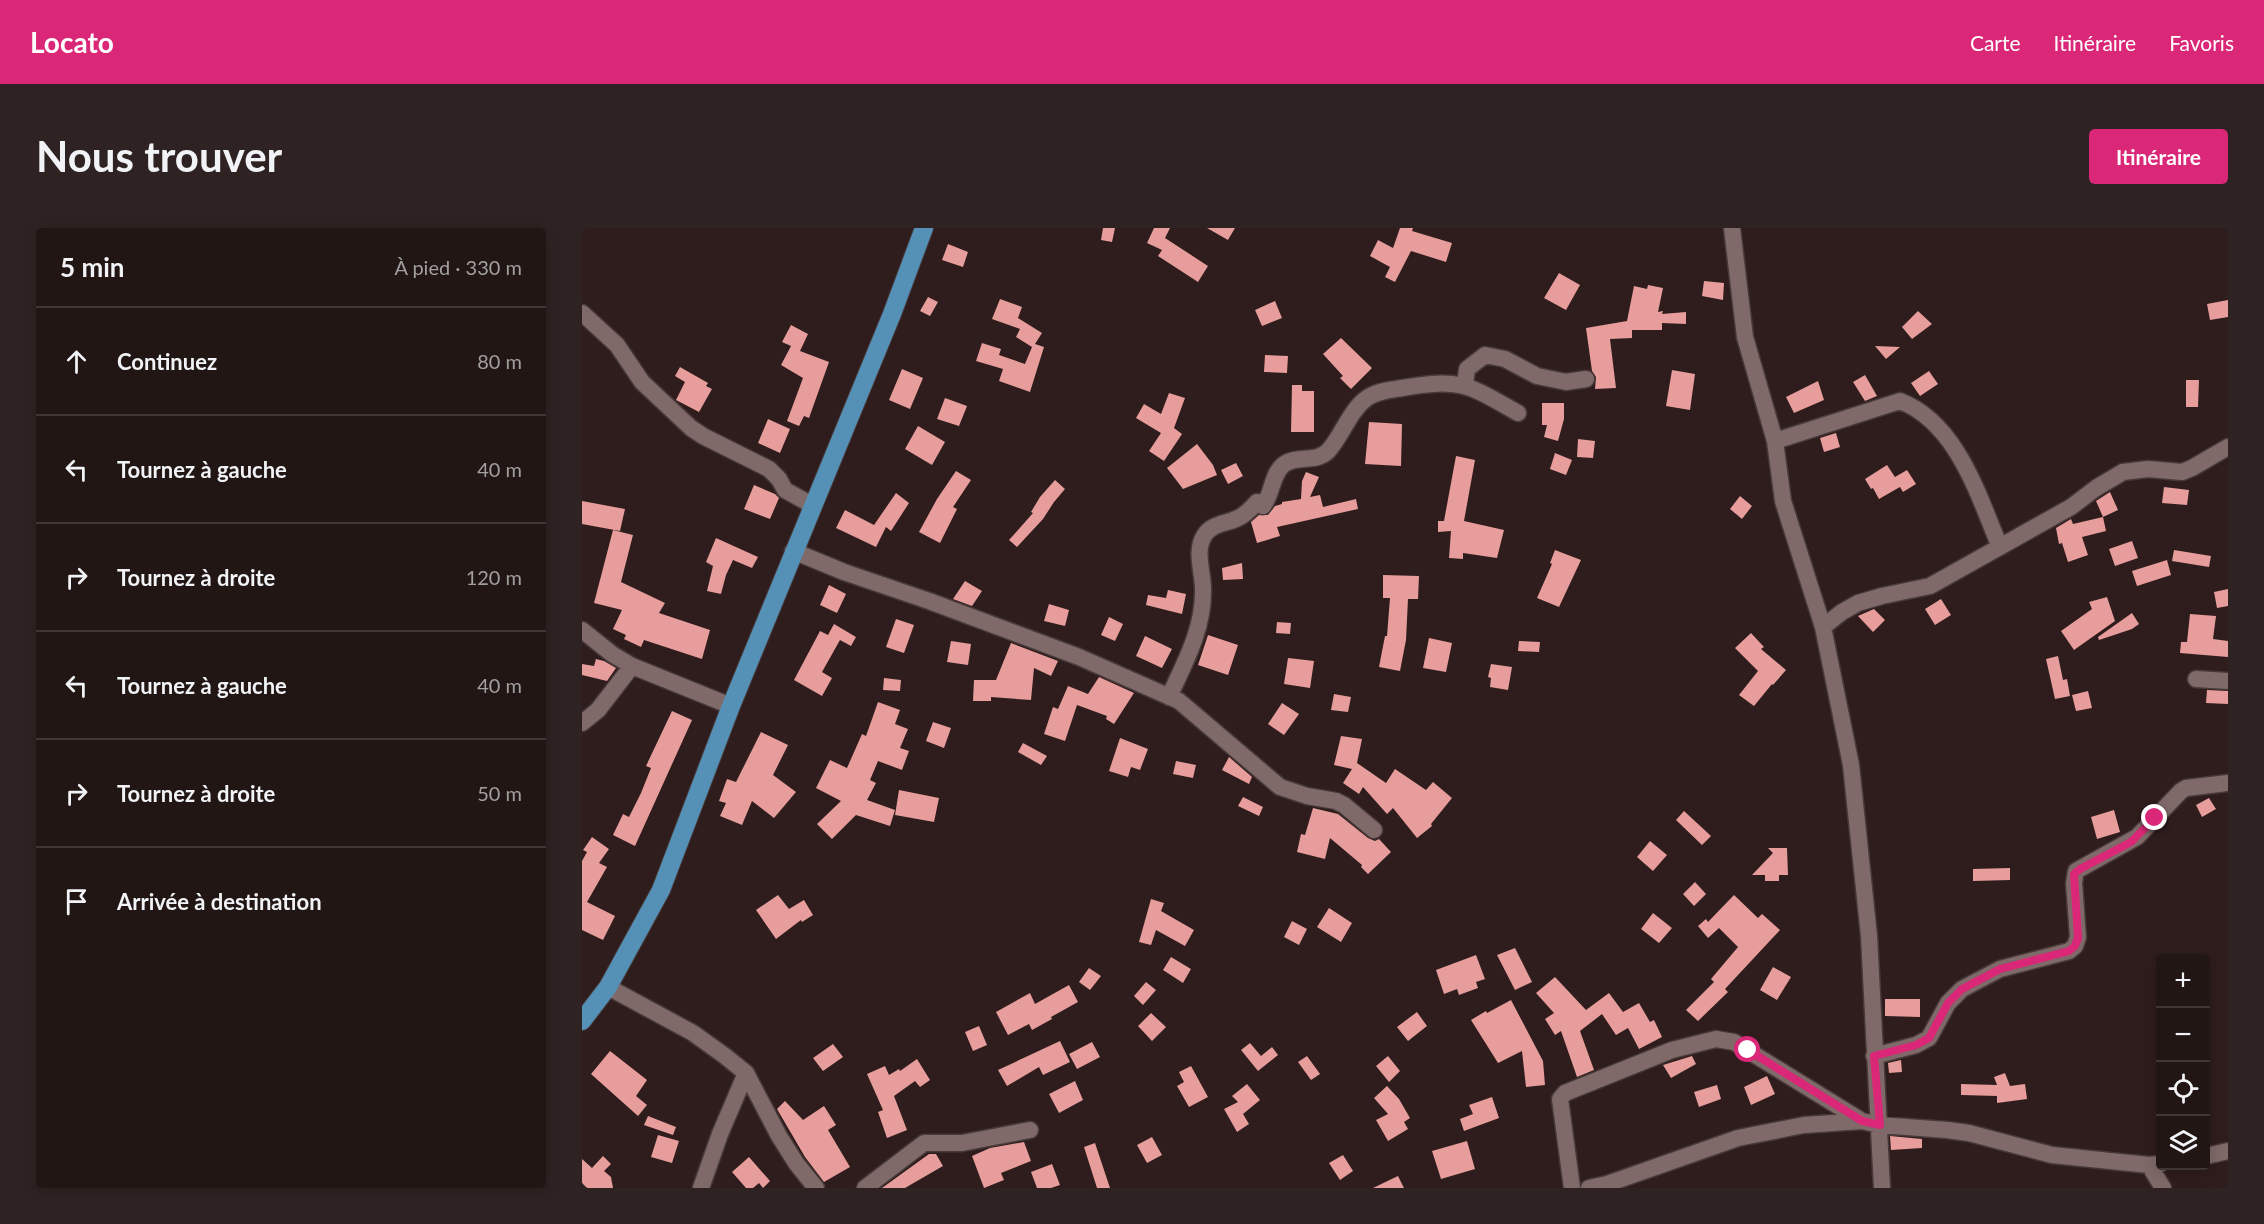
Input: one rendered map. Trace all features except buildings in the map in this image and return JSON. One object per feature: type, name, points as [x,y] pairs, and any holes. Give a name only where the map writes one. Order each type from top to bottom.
[{"type":"main road","points":[[582,1021],[608,987],[661,890],[731,706],[793,550],[892,314],[924,228]]},
{"type":"street","points":[[1732,228],[1745,337],[1775,441],[1783,501],[1823,627],[1851,765],[1869,936],[1882,1188]]},
{"type":"street","points":[[582,313],[616,345],[642,382],[691,428],[769,469],[779,478],[785,490],[812,506]]},
{"type":"street","points":[[1465,384],[1467,369],[1485,356],[1505,359],[1537,376],[1566,382],[1586,379]]},
{"type":"street","points":[[1169,697],[1194,644],[1199,625],[1203,591],[1200,551],[1202,539],[1209,529],[1238,519],[1257,502],[1263,506],[1270,494],[1277,472],[1293,460],[1323,456],[1366,398],[1378,392],[1434,383],[1465,384],[1518,413]]},
{"type":"street","points":[[1775,441],[1900,401],[1915,406],[1927,415],[1952,445],[1971,479],[2000,547]]},
{"type":"street","points":[[1823,627],[1858,603],[1930,586],[2072,507],[2096,488],[2123,472],[2148,469],[2182,472],[2228,447]]},
{"type":"street","points":[[793,550],[844,572],[1079,657],[1169,697],[1193,711],[1280,787],[1307,796],[1336,801],[1374,830]]},
{"type":"street","points":[[582,630],[612,654],[632,666],[731,706]]},
{"type":"street","points":[[582,723],[598,710],[632,666]]},
{"type":"street","points":[[2196,679],[2228,681]]},
{"type":"street","points":[[1874,1056],[1916,1045],[1929,1038],[1948,1003],[1962,989],[2000,969],[2069,951],[2075,946],[2078,938],[2074,883],[2076,871],[2137,837],[2181,791],[2192,786],[2228,783]]},
{"type":"street","points":[[608,987],[693,1033],[746,1073],[790,1154],[816,1188]]},
{"type":"street","points":[[1572,1188],[1560,1099],[1565,1093],[1672,1050],[1716,1039],[1734,1042],[1862,1121]]},
{"type":"street","points":[[701,1188],[720,1134],[746,1073]]},
{"type":"street","points":[[1589,1188],[1607,1184],[1738,1138],[1804,1125],[1862,1121],[1880,1125],[1947,1130],[2052,1155],[2155,1165],[2163,1188]]},
{"type":"street","points":[[865,1188],[924,1143],[962,1143],[1030,1130]]},
{"type":"street","points":[[2210,1155],[2228,1151]]},
{"type":"route","points":[[1748,1050],[1862,1121],[1880,1125],[1874,1056],[1916,1045],[1929,1038],[1948,1003],[1962,989],[2000,969],[2058,955],[2075,946],[2078,938],[2074,874],[2131,842],[2155,818]]}]
